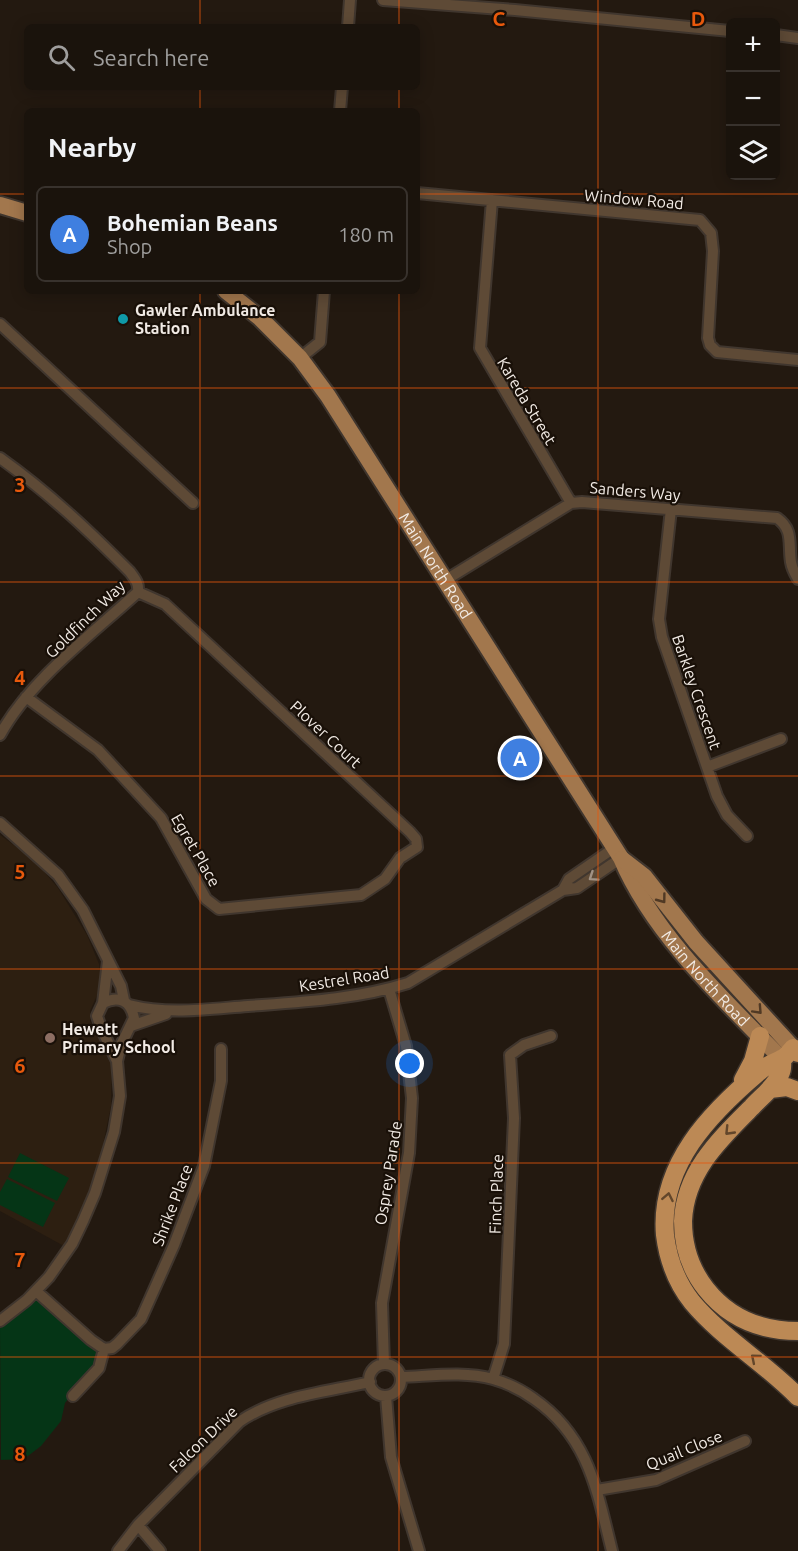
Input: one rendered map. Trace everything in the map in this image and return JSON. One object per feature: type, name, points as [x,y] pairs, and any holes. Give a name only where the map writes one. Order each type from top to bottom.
[{"type":"highway","points":[[730,1098],[748,1071],[760,1036]]},
{"type":"highway","points":[[791,1053],[798,1074]]},
{"type":"highway","points":[[791,1053],[770,1089],[701,1163],[685,1204],[684,1241],[697,1276],[724,1308],[755,1325],[784,1331],[798,1331]]},
{"type":"highway","points":[[791,1053],[768,1065],[730,1098],[698,1132],[674,1173],[666,1200],[665,1215],[668,1250],[678,1279],[692,1302],[798,1397]]},
{"type":"highway","points":[[770,1089],[787,1087],[798,1091]]},
{"type":"main road","points":[[0,205],[24,212]]},
{"type":"main road","name":"Main North Road","points":[[230,294],[260,318],[300,358],[328,396],[618,853],[632,884],[671,938],[707,984],[760,1036],[791,1053]]},
{"type":"main road","name":"Main North Road","points":[[618,853],[644,876],[696,942],[791,1053]]},
{"type":"street","points":[[348,24],[350,0]]},
{"type":"street","points":[[383,0],[726,31]]},
{"type":"street","points":[[780,36],[798,38]]},
{"type":"street","points":[[340,108],[342,90]]},
{"type":"street","name":"Window Road","points":[[420,193],[700,220],[711,233],[713,251],[708,338],[710,345],[717,351],[798,360]]},
{"type":"street","name":"Kareda Street","points":[[492,200],[480,348],[571,503]]},
{"type":"street","points":[[300,358],[320,342],[324,294]]},
{"type":"street","points":[[0,324],[193,503]]},
{"type":"street","name":"Goldfinch Way","points":[[0,458],[70,513],[130,572],[137,582],[138,592],[40,682],[11,714],[0,735]]},
{"type":"street","name":"Sanders Way","points":[[444,581],[571,503],[582,502],[777,518],[785,525],[790,535],[791,564],[798,579]]},
{"type":"street","name":"Barkley Crescent","points":[[671,509],[659,619],[662,637],[717,796],[727,815],[747,836]]},
{"type":"street","name":"Plover Court","points":[[138,592],[165,604],[416,839],[417,847],[400,858],[385,879],[361,895],[346,897]]},
{"type":"street","name":"Egret Place","points":[[26,697],[98,750],[161,818],[206,899],[219,909],[346,897]]},
{"type":"street","points":[[707,767],[782,739]]},
{"type":"street","points":[[0,823],[59,876],[83,910],[121,986],[134,1018],[117,1061]]},
{"type":"street","name":"Kestrel Road","points":[[127,1003],[151,1011],[175,1011],[302,1002],[389,989],[408,983],[563,890],[576,888],[618,853]]},
{"type":"street","points":[[0,1321],[36,1291],[49,1277],[72,1244],[95,1193],[114,1132],[120,1096],[117,1061],[97,1016],[104,1003],[108,961]]},
{"type":"street","name":"Osprey Parade","points":[[384,1364],[382,1303],[409,1153],[412,1098],[406,1046],[389,989]]},
{"type":"street","points":[[104,1003],[111,999],[127,1003]]},
{"type":"street","name":"Kestrel Road","points":[[129,1028],[175,1011]]},
{"type":"street","points":[[101,1028],[114,1035],[129,1028]]},
{"type":"street","name":"Finch Place","points":[[493,1379],[504,1344],[514,1118],[510,1054],[524,1045],[551,1036]]},
{"type":"street","name":"Shrike Place","points":[[104,1349],[112,1348],[117,1344],[141,1319],[174,1245],[204,1166],[221,1081],[221,1049]]},
{"type":"street","points":[[36,1291],[104,1349],[99,1368],[73,1396]]},
{"type":"street","points":[[384,1364],[392,1365],[401,1377],[400,1386],[394,1393],[386,1396],[378,1394],[370,1382],[371,1374],[376,1367],[384,1364]]},
{"type":"street","points":[[401,1377],[459,1375],[493,1379],[525,1393],[550,1411],[577,1443],[590,1468],[612,1551]]},
{"type":"street","name":"Falcon Drive","points":[[118,1551],[138,1525],[239,1422],[250,1414],[278,1403],[370,1382]]},
{"type":"street","points":[[386,1396],[391,1457],[419,1551]]},
{"type":"street","name":"Quail Close","points":[[597,1490],[656,1480],[746,1441]]},
{"type":"street","points":[[138,1525],[160,1551]]},
{"type":"shaded area","name":"Hewett Primary School","points":[[0,835],[34,860],[58,888],[87,935],[99,964],[102,984],[90,1011],[90,1021],[112,1055],[111,1106],[99,1164],[89,1193],[64,1246],[0,1211]]},
{"type":"green space","points":[[20,1153],[69,1178],[57,1201],[8,1177]]},
{"type":"green space","points":[[7,1179],[55,1203],[43,1227],[0,1205],[0,1192]]},
{"type":"green space","points":[[36,1299],[100,1351],[98,1360],[65,1403],[61,1421],[41,1446],[24,1459],[1,1460],[0,1328]]},
{"type":"place","name":"Gawler Ambulance Station","points":[[123,319]]},
{"type":"place","name":"Bohemian Beans","points":[[520,758]]},
{"type":"place","name":"Hewett Primary School","points":[[50,1038]]}]
